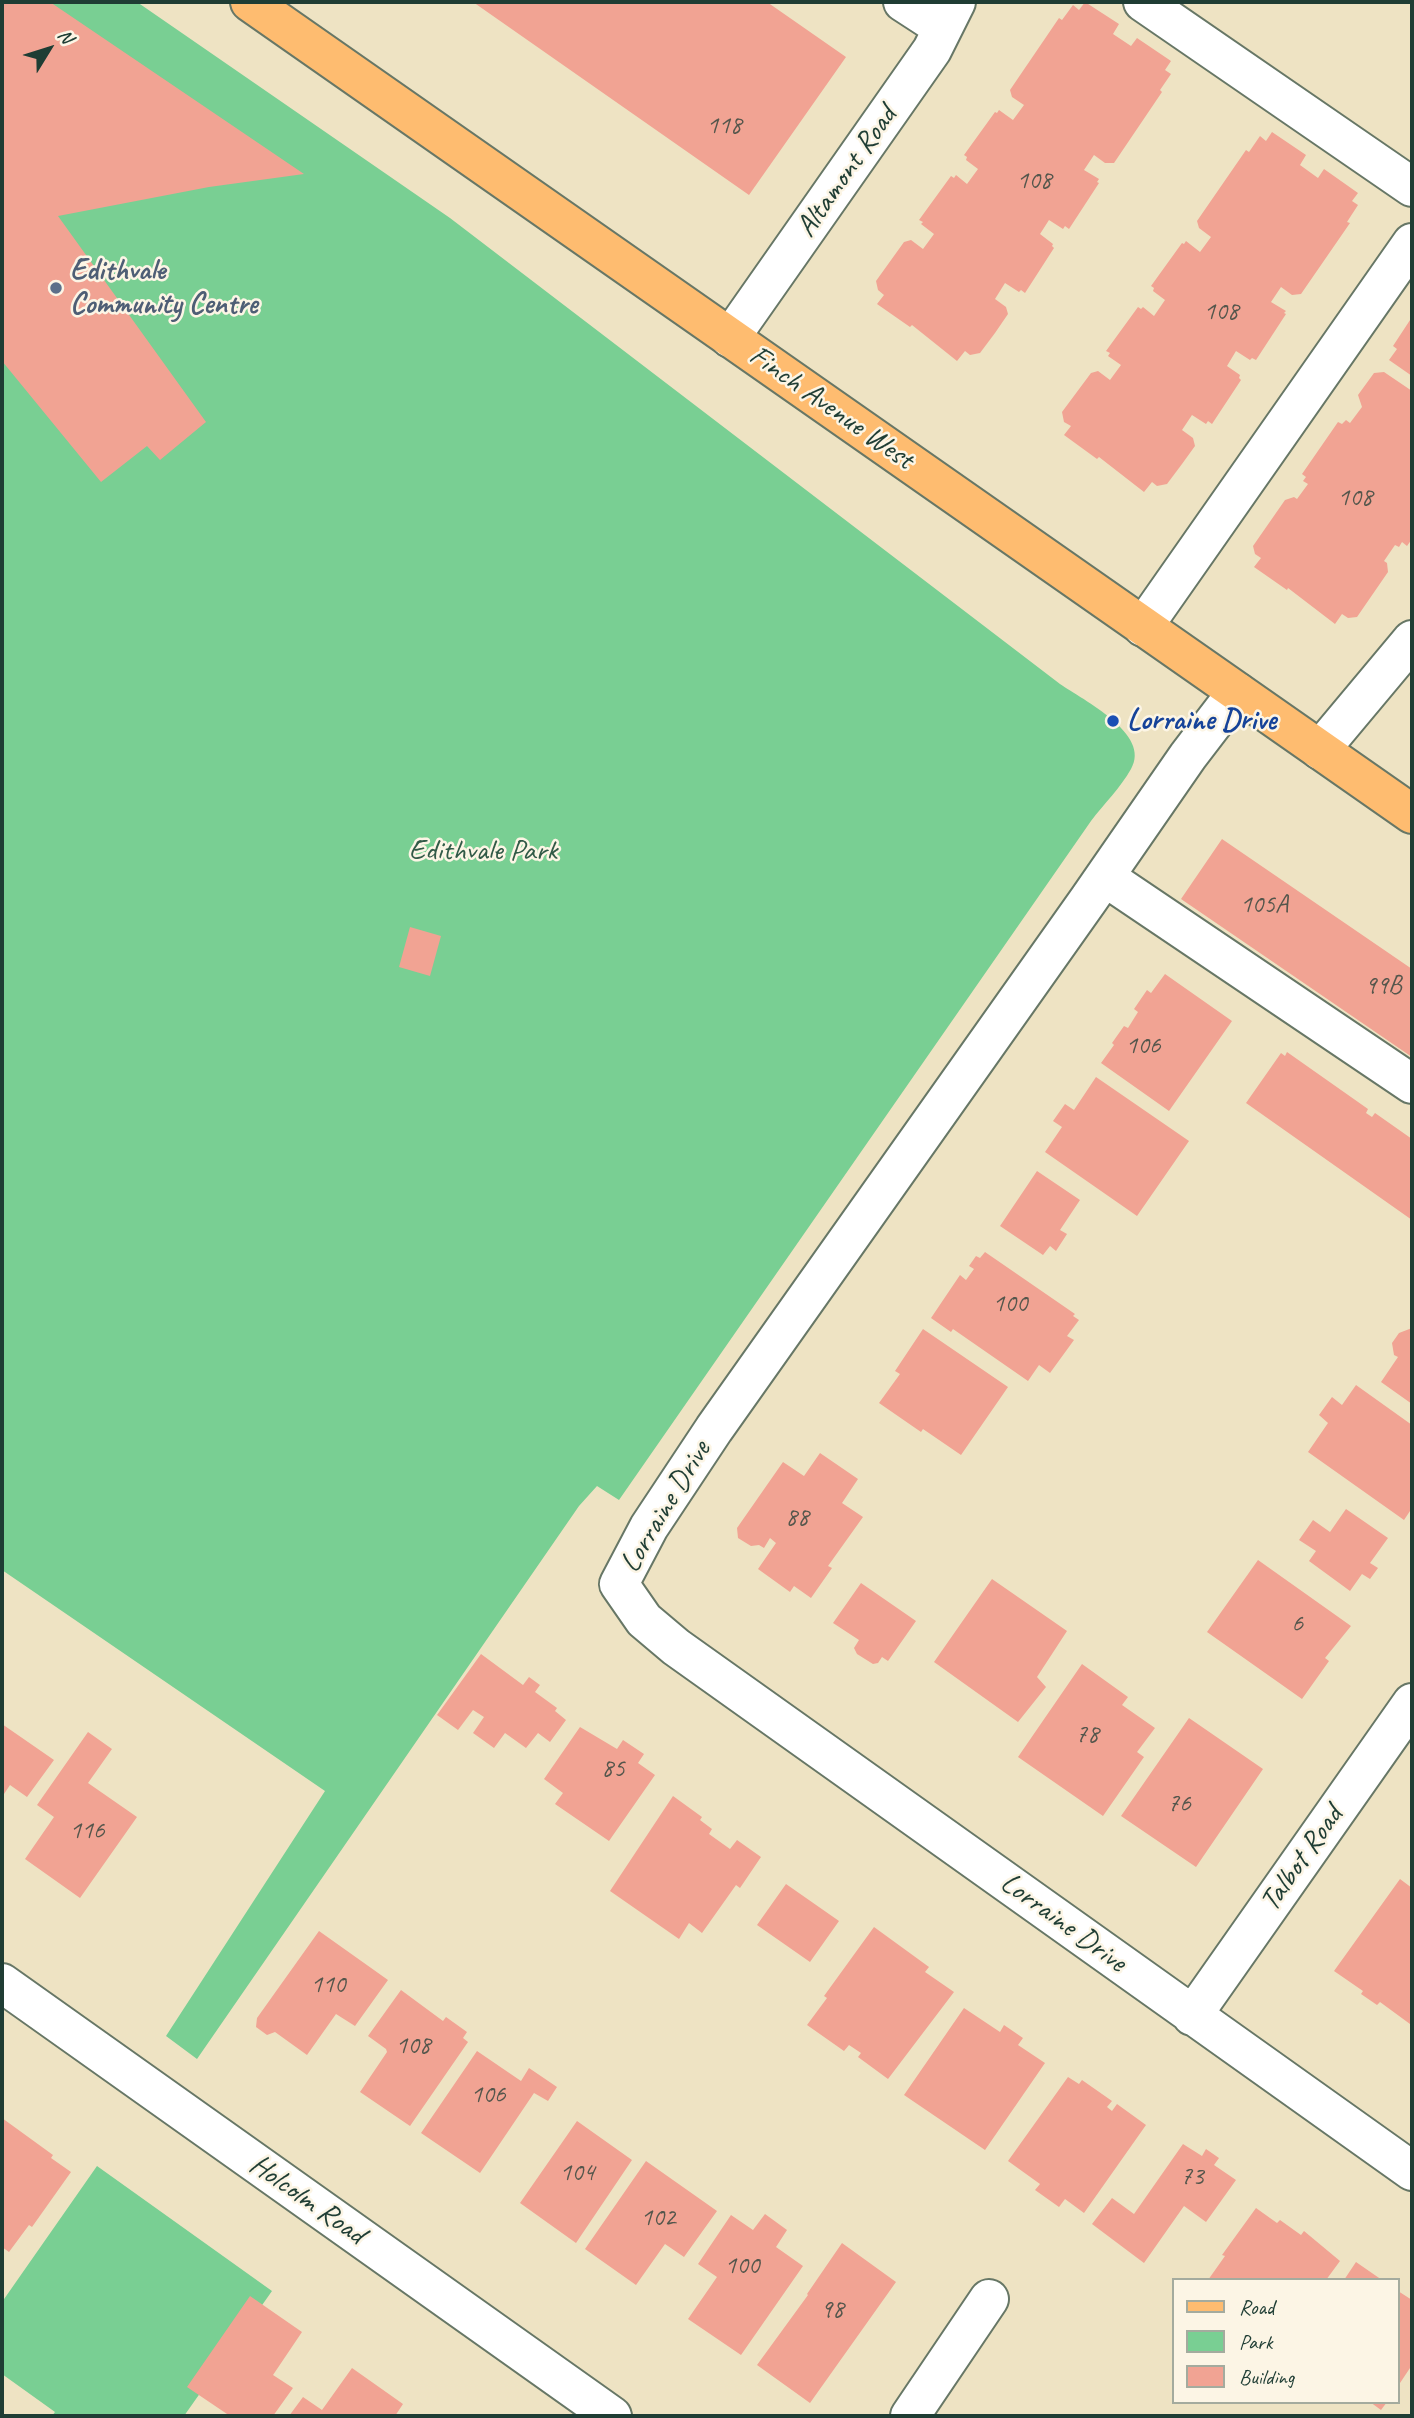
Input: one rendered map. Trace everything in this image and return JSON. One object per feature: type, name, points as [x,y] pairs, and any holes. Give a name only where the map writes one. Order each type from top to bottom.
[{"type":"main road","name":"Finch Avenue West","points":[[250,2],[1412,814]]},
{"type":"street","points":[[903,2],[949,15]]},
{"type":"street","points":[[1143,2],[1412,187]]},
{"type":"street","name":"Altamont Road","points":[[730,338],[924,61],[949,15]]},
{"type":"street","points":[[1143,627],[1412,243]]},
{"type":"street","points":[[1320,750],[1412,640]]},
{"type":"street","name":"Lorraine Drive","points":[[1237,692],[1188,755],[1105,877],[714,1429],[649,1527],[619,1584],[644,1620],[676,1647],[1412,2171]]},
{"type":"street","points":[[1105,877],[1412,1084]]},
{"type":"street","name":"Talbot Road","points":[[1192,2016],[1412,1703]]},
{"type":"street","name":"Holcolm Road","points":[[2,1983],[612,2416]]},
{"type":"street","points":[[910,2416],[989,2299]]},
{"type":"green space","name":"Edithvale Park","points":[[2,2],[137,2],[450,218],[1060,684],[1112,719],[1132,743],[1135,756],[1131,769],[1122,782],[1091,821],[619,1500],[597,1486],[579,1506],[197,2059],[166,2036],[325,1791],[2,1570]]},
{"type":"green space","points":[[97,2166],[272,2291],[184,2416],[52,2416],[55,2412],[2,2374],[2,2302]]},
{"type":"building","name":"Edithvale Community Centre","points":[[2,2],[50,2],[304,174],[209,187],[58,216],[206,422],[160,460],[147,446],[101,482],[2,361]]},
{"type":"building","points":[[473,2],[767,2],[846,57],[749,195]]},
{"type":"building","points":[[1085,2],[1119,24],[1113,34],[1131,46],[1137,38],[1171,61],[1165,70],[1171,74],[1160,90],[1162,92],[1114,163],[1105,163],[1094,155],[1084,170],[1099,179],[1099,183],[1069,229],[1065,226],[1063,229],[1049,220],[1040,234],[1053,244],[1054,248],[1025,293],[1005,283],[995,299],[1006,307],[1008,314],[980,353],[970,355],[965,351],[957,361],[912,325],[910,327],[877,304],[884,295],[878,290],[876,281],[904,242],[911,240],[923,249],[934,234],[919,220],[951,176],[954,178],[956,175],[967,184],[978,169],[966,160],[964,155],[995,112],[999,110],[1013,120],[1024,105],[1012,97],[1010,90],[1059,18],[1062,20],[1073,5],[1079,10]]},
{"type":"building","points":[[1272,132],[1306,155],[1300,165],[1318,178],[1324,169],[1358,193],[1352,201],[1358,205],[1347,222],[1350,223],[1301,294],[1292,295],[1281,287],[1271,302],[1286,311],[1286,314],[1256,360],[1250,360],[1236,351],[1227,366],[1240,375],[1241,380],[1212,424],[1208,421],[1206,424],[1192,415],[1182,430],[1193,438],[1195,446],[1167,484],[1157,486],[1152,482],[1144,492],[1099,457],[1097,459],[1064,435],[1071,426],[1064,422],[1062,412],[1091,373],[1098,371],[1110,380],[1121,365],[1108,356],[1110,353],[1106,351],[1138,307],[1143,307],[1154,316],[1165,300],[1153,291],[1151,286],[1182,243],[1186,241],[1200,252],[1211,237],[1199,228],[1197,221],[1246,150],[1249,152],[1260,136],[1266,141]]},
{"type":"building","points":[[1412,317],[1412,376],[1389,360],[1397,349],[1393,346]]},
{"type":"building","points":[[1384,372],[1412,391],[1412,539],[1407,546],[1402,542],[1399,547],[1395,545],[1384,561],[1387,563],[1388,572],[1357,617],[1348,618],[1342,614],[1335,624],[1288,588],[1287,590],[1254,567],[1261,558],[1255,554],[1253,546],[1285,500],[1294,497],[1297,499],[1308,484],[1303,481],[1306,477],[1302,474],[1338,422],[1342,424],[1346,420],[1350,423],[1362,407],[1358,395],[1374,373]]},
{"type":"building","points":[[1222,839],[1412,969],[1412,1057],[1181,899]]},
{"type":"building","points":[[410,927],[441,936],[430,976],[399,967]]},
{"type":"building","points":[[1165,974],[1232,1021],[1169,1111],[1101,1063],[1124,1026],[1128,1028],[1138,1012],[1134,1009],[1147,990],[1151,993]]},
{"type":"building","points":[[1287,1052],[1368,1109],[1366,1113],[1372,1117],[1375,1113],[1412,1139],[1412,1220],[1246,1103],[1281,1053],[1285,1056]]},
{"type":"building","points":[[1096,1077],[1189,1141],[1137,1216],[1045,1152],[1062,1127],[1053,1121],[1065,1104],[1074,1110]]},
{"type":"building","points":[[1037,1171],[1080,1200],[1060,1230],[1067,1234],[1056,1251],[1050,1246],[1043,1255],[1000,1226]]},
{"type":"building","points":[[985,1252],[1075,1314],[1073,1316],[1079,1320],[1067,1336],[1074,1340],[1050,1373],[1039,1365],[1028,1381],[953,1329],[951,1332],[931,1318],[960,1275],[966,1280],[974,1269],[969,1266],[976,1256],[980,1258]]},
{"type":"building","points":[[1412,1328],[1412,1404],[1381,1382],[1398,1357],[1394,1355],[1392,1343],[1399,1333]]},
{"type":"building","points":[[923,1329],[1008,1387],[961,1455],[879,1403],[900,1374],[895,1371]]},
{"type":"building","points":[[1356,1385],[1412,1425],[1412,1508],[1404,1520],[1308,1452],[1328,1423],[1319,1415],[1332,1397],[1342,1405]]},
{"type":"building","points":[[820,1453],[858,1479],[842,1503],[863,1517],[828,1566],[832,1568],[811,1598],[794,1586],[790,1592],[758,1569],[776,1543],[770,1538],[764,1548],[759,1545],[751,1546],[738,1538],[737,1528],[783,1462],[804,1476]]},
{"type":"building","points":[[1346,1509],[1388,1538],[1370,1563],[1378,1568],[1370,1579],[1362,1574],[1350,1591],[1309,1561],[1316,1551],[1299,1540],[1313,1520],[1330,1532]]},
{"type":"building","points":[[1258,1560],[1351,1626],[1325,1658],[1329,1661],[1302,1699],[1207,1632]]},
{"type":"building","points":[[992,1579],[1067,1631],[1037,1677],[1046,1687],[1018,1722],[934,1662]]},
{"type":"building","points":[[861,1583],[916,1621],[888,1661],[882,1657],[878,1663],[873,1664],[857,1654],[854,1648],[859,1640],[833,1623]]},
{"type":"building","points":[[481,1654],[523,1685],[529,1677],[540,1685],[535,1692],[557,1708],[555,1711],[566,1720],[550,1742],[538,1733],[526,1748],[505,1733],[494,1748],[473,1733],[484,1717],[473,1710],[458,1730],[437,1715]]},
{"type":"building","points":[[1082,1664],[1128,1697],[1122,1705],[1155,1728],[1137,1752],[1144,1757],[1103,1816],[1018,1757]]},
{"type":"building","points":[[1189,1718],[1263,1769],[1196,1867],[1121,1816]]},
{"type":"building","points":[[2,1724],[54,1760],[27,1797],[10,1785],[2,1797]]},
{"type":"building","points":[[580,1727],[617,1749],[623,1740],[644,1754],[638,1763],[655,1775],[609,1841],[555,1804],[563,1793],[544,1779]]},
{"type":"building","points":[[88,1732],[112,1749],[88,1783],[137,1817],[80,1898],[25,1859],[54,1817],[37,1805]]},
{"type":"building","points":[[673,1796],[702,1817],[700,1820],[712,1829],[709,1834],[730,1849],[737,1840],[761,1857],[740,1888],[736,1885],[702,1933],[689,1923],[679,1939],[610,1891]]},
{"type":"building","points":[[1400,1879],[1412,1888],[1410,2024],[1380,2002],[1377,2005],[1361,1994],[1363,1991],[1334,1971]]},
{"type":"building","points":[[786,1884],[839,1921],[810,1962],[757,1925]]},
{"type":"building","points":[[874,1927],[929,1967],[925,1972],[954,1992],[888,2079],[858,2057],[861,2053],[849,2045],[844,2051],[807,2025],[827,1998],[824,1996]]},
{"type":"building","points":[[319,1931],[388,1980],[355,2026],[336,2014],[307,2055],[275,2032],[267,2035],[256,2027],[257,2018]]},
{"type":"building","points":[[401,1990],[443,2021],[446,2017],[467,2032],[463,2038],[468,2042],[410,2126],[360,2092],[387,2052],[368,2036]]},
{"type":"building","points":[[964,2008],[1000,2032],[1004,2025],[1023,2038],[1018,2045],[1045,2063],[985,2150],[904,2095]]},
{"type":"building","points":[[477,2051],[521,2081],[529,2068],[557,2087],[548,2101],[534,2093],[480,2173],[421,2133]]},
{"type":"building","points":[[1068,2077],[1079,2084],[1082,2080],[1112,2101],[1107,2107],[1112,2111],[1117,2104],[1146,2125],[1084,2213],[1065,2199],[1059,2207],[1035,2190],[1040,2184],[1008,2161]]},
{"type":"building","points":[[2,2118],[53,2155],[51,2158],[71,2172],[32,2227],[29,2225],[9,2252],[2,2247]]},
{"type":"building","points":[[577,2121],[632,2160],[576,2243],[520,2203]]},
{"type":"building","points":[[1183,2144],[1202,2156],[1206,2149],[1219,2158],[1214,2165],[1236,2180],[1206,2222],[1184,2206],[1144,2263],[1092,2224],[1112,2198],[1134,2214]]},
{"type":"building","points":[[646,2161],[717,2211],[684,2257],[665,2244],[636,2285],[585,2249]]},
{"type":"building","points":[[1256,2208],[1301,2235],[1304,2231],[1340,2261],[1327,2278],[1209,2278],[1225,2256],[1222,2255]]},
{"type":"building","points":[[765,2214],[787,2230],[776,2247],[803,2266],[741,2355],[688,2319],[717,2277],[698,2264],[731,2215],[753,2230]]},
{"type":"building","points":[[842,2243],[896,2282],[810,2403],[757,2365]]},
{"type":"building","points":[[1356,2262],[1379,2278],[1345,2278]]},
{"type":"building","points":[[1400,2292],[1412,2300],[1412,2365],[1400,2383]]},
{"type":"building","points":[[250,2296],[302,2332],[273,2375],[293,2388],[273,2416],[230,2416],[187,2387]]},
{"type":"building","points":[[352,2368],[403,2404],[395,2416],[289,2416],[303,2397],[322,2410]]},
{"type":"building","points":[[1373,2404],[1386,2404],[1381,2410]]},
{"type":"place","name":"Edithvale Community Centre","points":[[56,288]]},
{"type":"place","name":"Lorraine Drive","points":[[1113,721]]}]
